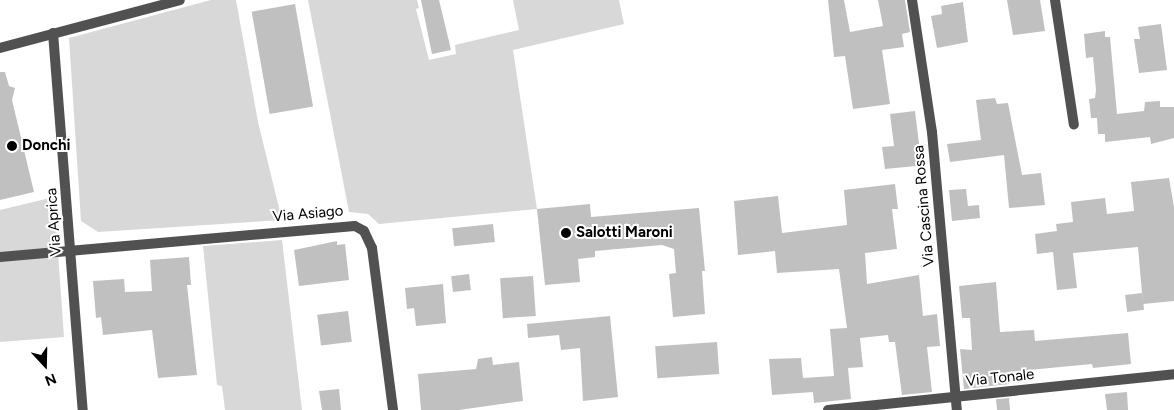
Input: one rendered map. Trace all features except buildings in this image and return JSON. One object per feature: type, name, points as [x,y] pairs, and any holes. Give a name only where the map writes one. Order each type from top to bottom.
[{"type":"street","points":[[0,48],[180,0]]},
{"type":"street","name":"Via Cascina Rossa","points":[[912,0],[933,140],[957,410]]},
{"type":"street","points":[[1055,0],[1074,125]]},
{"type":"street","name":"Via Aprica","points":[[53,33],[83,410]]},
{"type":"street","name":"Via Asiago","points":[[0,257],[71,249],[355,226],[364,231],[372,248],[393,410]]},
{"type":"street","name":"Via Tonale","points":[[828,410],[1174,374]]},
{"type":"shaded area","points":[[211,0],[236,0],[258,122],[282,220],[98,232],[81,221],[69,38]]},
{"type":"shaded area","points":[[308,0],[417,0],[419,8],[416,9],[429,60],[456,54],[455,45],[519,30],[513,0],[619,0],[624,24],[513,50],[537,209],[379,224],[368,214],[349,212]]},
{"type":"shaded area","points":[[54,197],[64,337],[0,342],[0,210]]},
{"type":"shaded area","points":[[282,240],[302,410],[225,410],[222,386],[217,385],[203,246]]},
{"type":"place","name":"Donchi","points":[[12,146]]},
{"type":"place","name":"Salotti Maroni","points":[[566,233]]}]
